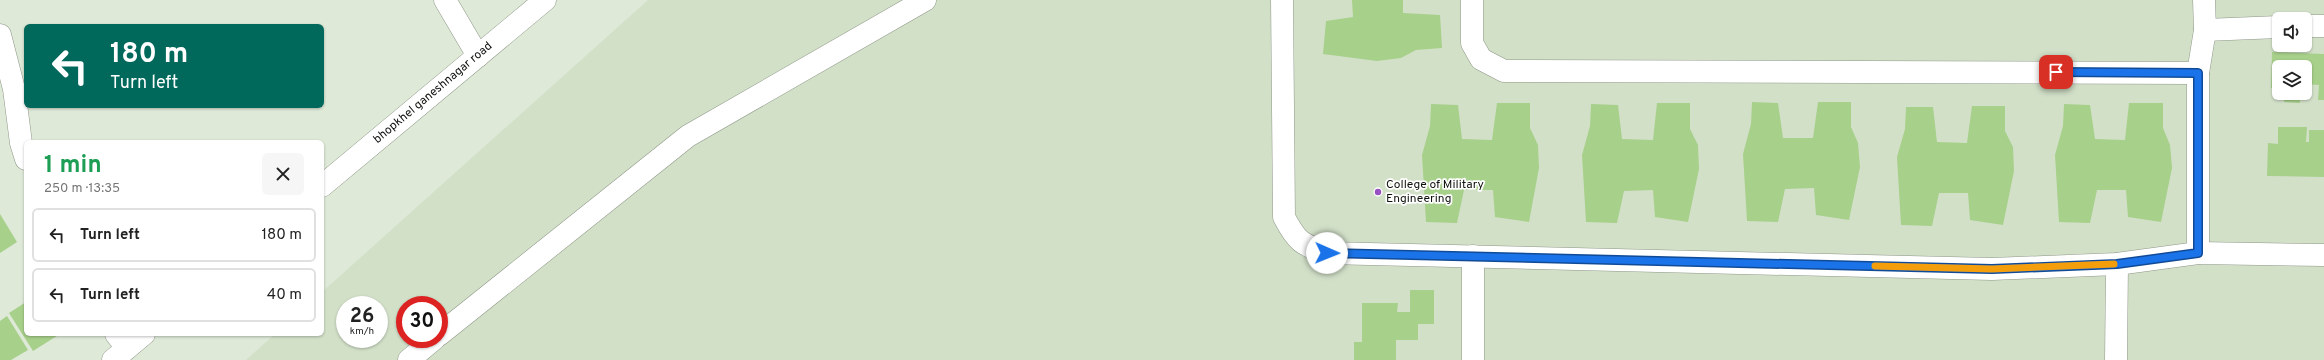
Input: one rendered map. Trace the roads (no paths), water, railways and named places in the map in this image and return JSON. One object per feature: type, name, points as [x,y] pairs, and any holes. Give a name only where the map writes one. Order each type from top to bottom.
[{"type":"street","points":[[445,0],[478,56]]},
{"type":"street","name":"bhopkhel ganeshnagar road","points":[[324,184],[545,0]]},
{"type":"street","points":[[448,328],[688,136],[924,0]]},
{"type":"street","points":[[1282,0],[1284,217],[1292,233],[1303,245],[1327,253],[1992,269],[2117,264],[2198,253],[2324,255]]},
{"type":"street","points":[[1472,0],[1472,43],[1481,59],[1504,71],[2198,73]]},
{"type":"street","points":[[2198,253],[2198,73],[2205,30],[2204,0]]},
{"type":"street","points":[[2312,26],[2324,26]]},
{"type":"street","points":[[2205,30],[2272,27]]},
{"type":"street","points":[[0,35],[14,89],[21,143],[24,153]]},
{"type":"street","points":[[1473,256],[1473,360]]},
{"type":"street","points":[[2116,360],[2117,264]]},
{"type":"street","points":[[119,347],[140,336]]},
{"type":"street","points":[[409,360],[423,348]]},
{"type":"place","name":"College of Military Engineering","points":[[1378,192]]}]
